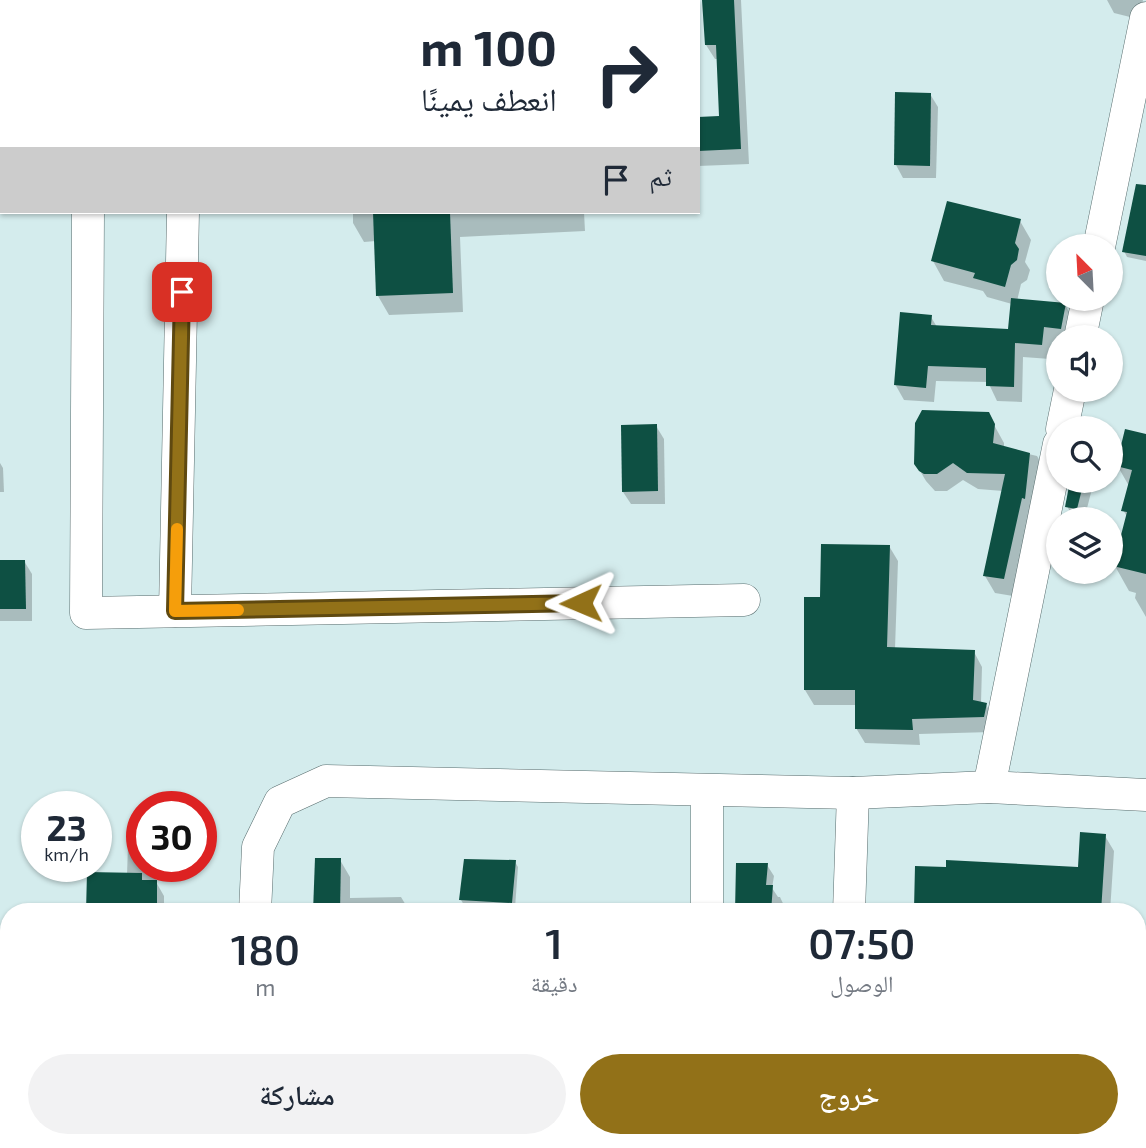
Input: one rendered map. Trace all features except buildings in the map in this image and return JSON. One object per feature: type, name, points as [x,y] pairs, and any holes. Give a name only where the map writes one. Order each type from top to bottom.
[{"type":"street","points":[[1102,234],[1146,18]]},
{"type":"street","points":[[88,214],[86,612],[744,600]]},
{"type":"street","points":[[175,611],[183,214]]},
{"type":"street","points":[[989,787],[1049,493]]},
{"type":"street","points":[[255,903],[258,847],[280,802],[326,782],[853,793],[989,787],[1146,795]]},
{"type":"street","points":[[707,790],[707,903]]},
{"type":"street","points":[[849,903],[853,793]]},
{"type":"slow traffic","points":[[177,529],[175,611],[238,610]]},
{"type":"route","points":[[182,292],[175,611],[581,603]]}]
